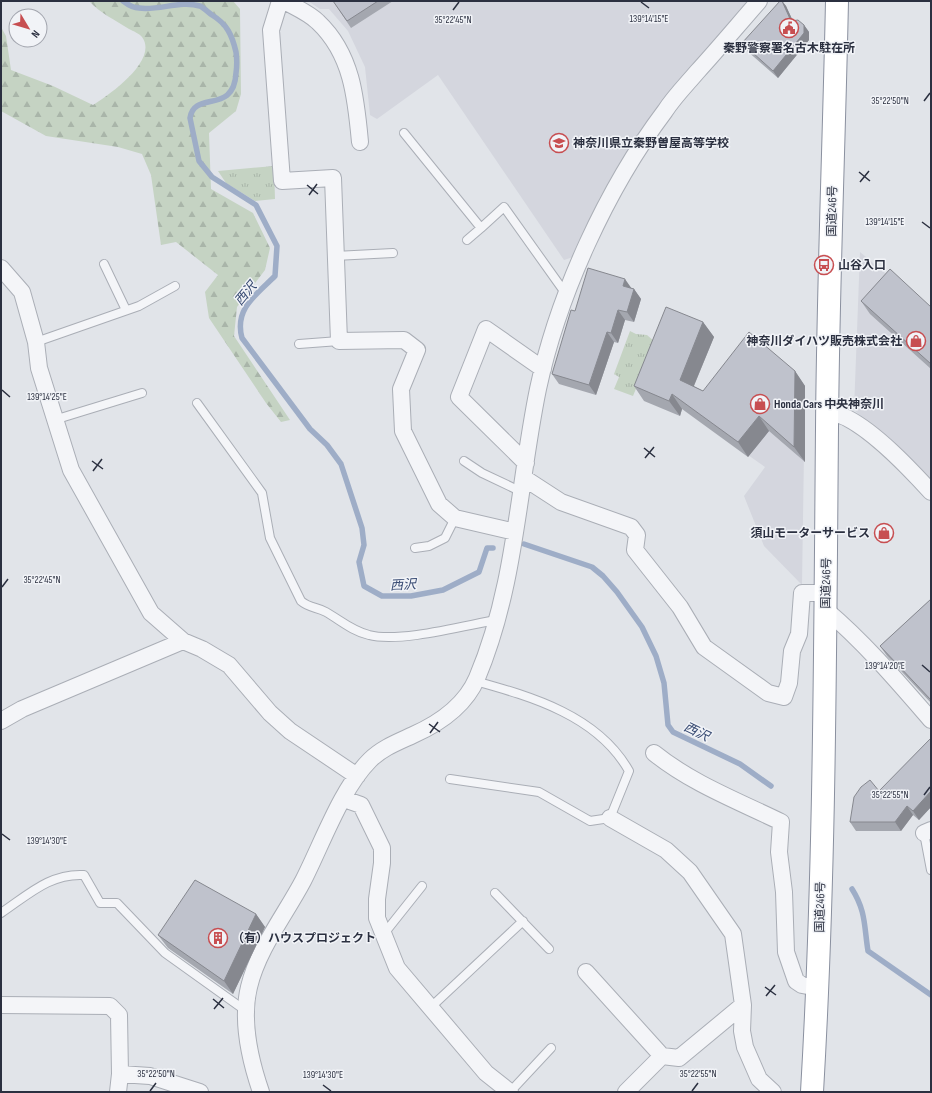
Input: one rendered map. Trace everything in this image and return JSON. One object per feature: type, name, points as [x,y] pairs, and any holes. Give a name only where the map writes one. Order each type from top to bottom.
[{"type":"highway","name":"国道246号","points":[[812,1092],[818,988],[826,602],[827,410],[837,1]]},
{"type":"street","points":[[280,1],[270,30],[282,181],[333,178],[339,341],[404,340],[417,350],[401,389],[403,431],[439,504],[455,518],[515,532]]},
{"type":"street","points":[[284,1],[317,21],[335,41],[351,75],[357,103],[360,142]]},
{"type":"street","points":[[261,1092],[250,1053],[246,1011],[249,987],[258,961],[303,882],[344,798],[357,776],[371,759],[392,745],[446,718],[464,699],[475,681],[509,576],[538,389],[566,294],[613,188],[665,110],[759,1]]},
{"type":"street","points":[[1,268],[22,292],[36,342],[38,368],[71,470],[150,613],[183,641],[202,649],[229,664],[270,712],[290,731],[357,776]]},
{"type":"street","points":[[543,369],[486,329],[459,397],[524,478],[561,502],[631,527],[637,535],[635,550],[680,607],[704,647],[768,693],[784,697],[788,683],[792,651],[799,634],[802,593],[826,602],[841,623],[893,677],[931,720]]},
{"type":"street","points":[[827,410],[848,418],[869,434],[912,471],[931,492]]},
{"type":"street","points":[[1,722],[22,710],[183,641]]},
{"type":"street","points":[[654,753],[669,766],[781,822],[779,852],[784,892],[786,952],[796,981],[802,985],[818,988]]},
{"type":"street","points":[[344,798],[361,805],[382,848],[382,863],[376,899],[378,918],[397,968],[486,1073],[510,1092]]},
{"type":"street","points":[[610,818],[666,850],[690,872],[718,910],[733,934],[743,1005],[742,1031],[745,1048],[759,1079],[773,1092]]},
{"type":"street","points":[[586,972],[662,1056],[679,1058],[743,1005]]},
{"type":"street","points":[[1,1005],[110,1006],[119,1015],[120,1074],[118,1092]]},
{"type":"street","points":[[626,1092],[662,1056]]},
{"type":"street","points":[[120,1074],[150,1076],[200,1092]]},
{"type":"lane","points":[[404,133],[480,228]]},
{"type":"lane","points":[[467,240],[504,207],[566,294]]},
{"type":"lane","points":[[335,256],[393,253]]},
{"type":"lane","points":[[104,264],[126,310]]},
{"type":"lane","points":[[36,342],[139,306],[175,286]]},
{"type":"lane","points":[[299,344],[339,341]]},
{"type":"lane","points":[[54,420],[142,393]]},
{"type":"lane","points":[[197,403],[262,493],[270,538],[301,601],[307,606],[324,611],[350,628],[368,635],[384,638],[407,636],[496,620]]},
{"type":"lane","points":[[464,461],[482,473],[524,478]]},
{"type":"lane","points":[[415,548],[429,546],[445,538],[455,518]]},
{"type":"lane","points":[[450,780],[539,792],[590,822],[610,818],[629,771],[621,756],[600,734],[552,706],[523,694],[475,681]]},
{"type":"lane","points":[[927,831],[931,870]]},
{"type":"lane","points":[[1,913],[48,880],[70,874],[84,875],[100,903],[117,903],[165,953],[246,1011]]},
{"type":"lane","points":[[384,935],[422,886]]},
{"type":"lane","points":[[495,893],[549,949]]},
{"type":"lane","points":[[430,1007],[523,921]]},
{"type":"lane","points":[[510,1092],[552,1048]]},
{"type":"shaded area","name":"神奈川県立秦野曽屋高等学校","points":[[308,1],[749,1],[651,116],[617,167],[599,199],[573,257],[564,260],[438,75],[377,119],[370,115],[365,67],[348,31],[329,9],[320,9]]},
{"type":"shaded area","points":[[860,252],[931,312],[931,481],[909,458],[854,410]]},
{"type":"shaded area","points":[[759,338],[805,386],[802,585],[764,546],[744,496],[765,467],[701,422]]},
{"type":"green space","points":[[89,1],[233,1],[240,9],[241,94],[236,111],[209,133],[211,189],[253,213],[270,248],[265,270],[237,307],[234,336],[290,420],[281,422],[266,403],[209,318],[205,292],[218,275],[176,242],[161,245],[151,175],[142,154],[118,147],[46,136],[1,111],[1,27],[6,36],[11,70],[53,86],[93,105],[120,85],[138,66],[144,56],[145,46],[142,37],[103,13]]},
{"type":"green space","points":[[274,166],[275,199],[255,201],[226,183],[218,171]]},
{"type":"green space","points":[[630,331],[636,334],[647,335],[655,342],[633,396],[614,389],[619,377],[614,374]]},
{"type":"building","points":[[333,1],[378,1],[347,21]]},
{"type":"building","points":[[780,1],[782,1],[791,21],[798,20],[804,25],[804,33],[773,71],[742,43]]},
{"type":"building","points":[[588,268],[625,279],[623,286],[634,289],[627,312],[618,310],[611,333],[607,332],[589,385],[552,374],[571,310],[575,311]]},
{"type":"building","name":"神奈川ダイハツ販売株式会社","points":[[890,269],[931,307],[931,364],[861,301]]},
{"type":"building","points":[[666,307],[703,322],[680,380],[703,391],[749,332],[795,371],[794,447],[759,416],[738,442],[672,394],[669,401],[634,386]]},
{"type":"building","points":[[931,599],[931,700],[880,646]]},
{"type":"building","points":[[931,738],[931,791],[913,811],[907,806],[895,822],[850,822],[854,797],[861,787],[870,780],[879,791]]},
{"type":"building","name":"（有）ハウスプロジェクト","points":[[195,880],[256,914],[224,981],[158,935]]},
{"type":"waterway","name":"西沢","points":[[123,1],[129,5],[147,9],[185,4],[200,6],[222,22],[231,35],[237,57],[234,86],[229,94],[222,98],[199,105],[193,110],[190,118],[199,161],[212,177],[256,205],[277,246],[275,276],[248,303],[241,319],[240,328],[242,338],[310,429],[327,445],[341,464],[362,528],[364,545],[359,562],[364,586],[382,596],[411,596],[443,590],[479,572],[487,548],[493,548]]},
{"type":"waterway","name":"西沢","points":[[524,544],[592,567],[603,576],[617,592],[642,627],[656,656],[664,683],[668,725],[673,732],[740,764],[771,786]]},
{"type":"waterway","name":"西沢","points":[[852,889],[860,904],[865,926],[868,951],[931,995]]},
{"type":"place","name":"秦野警察署名古木駐在所","points":[[789,28]]},
{"type":"place","name":"神奈川県立秦野曽屋高等学校","points":[[559,143]]},
{"type":"place","name":"山谷入口","points":[[824,265]]},
{"type":"place","name":"神奈川ダイハツ販売株式会社","points":[[916,341]]},
{"type":"place","name":"Honda Cars 中央神奈川","points":[[760,404]]},
{"type":"place","name":"須山モーターサービス","points":[[884,533]]},
{"type":"place","name":"（有）ハウスプロジェクト","points":[[218,938]]}]
